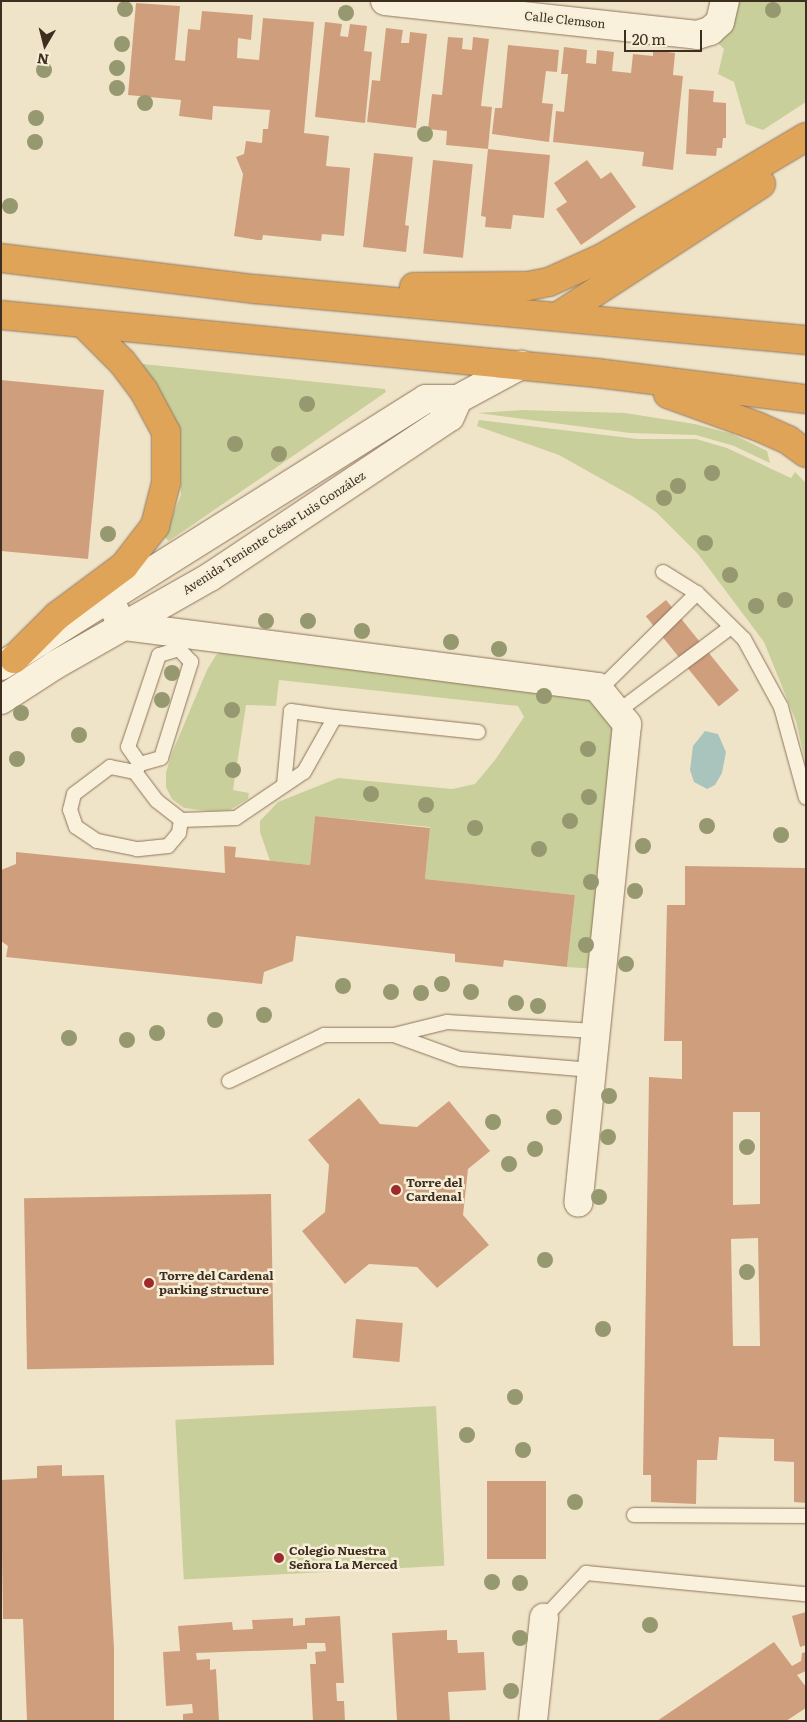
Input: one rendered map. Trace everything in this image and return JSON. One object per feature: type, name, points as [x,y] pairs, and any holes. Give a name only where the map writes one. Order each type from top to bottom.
[{"type":"highway","points":[[255,289],[528,286],[549,282],[602,258],[806,137]]},
{"type":"highway","points":[[560,315],[770,178],[806,145]]},
{"type":"highway","points":[[1,258],[255,289],[560,315],[806,340]]},
{"type":"highway","points":[[1,315],[597,373],[806,399]]},
{"type":"highway","points":[[8,663],[57,616],[124,566],[155,526],[166,483],[166,432],[139,384],[84,324]]},
{"type":"highway","points":[[597,373],[718,411],[788,440],[806,453]]},
{"type":"street","name":"Calle Clemson","points":[[385,1],[697,35],[710,31],[720,22],[725,1]]},
{"type":"street","name":"Avenida Teniente César Luis González","points":[[8,663],[110,601],[426,399],[458,399],[520,365]]},
{"type":"street","name":"Avenida Teniente César Luis González","points":[[1,700],[123,626],[210,578],[442,422],[450,416],[458,399]]},
{"type":"street","points":[[110,601],[123,626],[182,641],[597,687],[627,724],[578,1203]]},
{"type":"street","points":[[533,1721],[544,1618]]},
{"type":"lane","points":[[663,572],[697,594],[744,639],[781,707],[806,798]]},
{"type":"lane","points":[[599,690],[697,594]]},
{"type":"lane","points":[[617,712],[730,627]]},
{"type":"lane","points":[[181,820],[178,833],[168,846],[137,849],[97,841],[76,827],[70,810],[74,794],[110,767],[137,768],[160,758],[190,662],[182,641],[159,655],[128,747],[137,768],[157,801],[181,820],[236,818],[304,772],[334,716]]},
{"type":"lane","points":[[284,785],[291,711],[478,732]]},
{"type":"lane","points":[[229,1081],[324,1035],[394,1035],[447,1022],[596,1031]]},
{"type":"lane","points":[[394,1035],[460,1059],[592,1070]]},
{"type":"lane","points":[[634,1515],[806,1516]]},
{"type":"lane","points":[[544,1618],[586,1573],[806,1594]]},
{"type":"green space","points":[[719,1],[806,1],[806,102],[763,130],[746,124],[734,82],[718,74],[724,49],[716,41]]},
{"type":"green space","points":[[133,363],[385,389],[386,392],[169,541],[164,537],[181,495],[179,443]]},
{"type":"green space","points":[[522,410],[625,413],[695,424],[732,434],[767,451],[770,463],[734,446],[696,435],[630,433],[478,413]]},
{"type":"green space","points":[[479,420],[638,439],[696,439],[727,448],[791,478],[795,472],[806,483],[806,765],[796,721],[764,642],[698,554],[656,512],[632,496],[559,455],[477,426]]},
{"type":"green space","points":[[228,649],[582,696],[597,706],[618,730],[595,969],[567,967],[575,895],[425,879],[430,827],[315,816],[310,865],[270,861],[260,832],[260,821],[278,802],[338,778],[452,789],[475,784],[495,760],[524,717],[518,706],[279,680],[276,706],[246,705],[233,790],[249,793],[248,799],[230,810],[208,811],[184,808],[172,799],[166,787],[166,772],[172,753],[207,670],[216,655]]},
{"type":"green space","points":[[436,1406],[444,1566],[184,1579],[175,1420]]},
{"type":"water","points":[[705,731],[718,734],[726,752],[722,773],[715,785],[707,789],[694,782],[690,770],[693,746]]},
{"type":"building","points":[[136,3],[180,6],[175,60],[185,61],[188,29],[200,30],[202,11],[253,15],[251,40],[238,38],[237,58],[259,60],[263,18],[314,22],[304,133],[329,136],[326,166],[350,168],[344,236],[322,234],[321,241],[263,235],[262,240],[257,240],[234,236],[243,174],[236,157],[244,154],[246,141],[262,143],[263,129],[268,129],[270,110],[213,106],[212,120],[179,116],[181,100],[128,95]]},
{"type":"building","points":[[325,22],[342,24],[340,36],[348,37],[350,24],[367,26],[364,51],[372,52],[365,123],[315,117]]},
{"type":"building","points":[[386,28],[403,30],[401,43],[409,43],[410,32],[427,34],[416,128],[367,122],[372,80],[380,81]]},
{"type":"building","points":[[448,37],[463,38],[462,49],[472,50],[473,37],[489,39],[481,106],[492,107],[488,149],[446,145],[447,131],[428,129],[432,94],[442,95]]},
{"type":"building","points":[[508,45],[559,50],[557,72],[546,71],[542,103],[553,104],[549,142],[492,134],[495,108],[502,108]]},
{"type":"building","points":[[564,47],[587,50],[586,63],[596,64],[597,50],[614,52],[612,71],[631,73],[633,54],[653,56],[653,50],[675,53],[673,75],[683,76],[673,170],[642,166],[644,152],[553,142],[556,111],[564,112],[568,74],[561,74]]},
{"type":"building","points":[[689,89],[714,91],[713,102],[726,103],[726,138],[723,138],[722,148],[717,148],[716,156],[686,154]]},
{"type":"building","points":[[488,149],[550,155],[544,218],[513,215],[511,229],[485,227],[486,217],[481,216]]},
{"type":"building","points":[[374,153],[413,157],[405,225],[409,226],[406,252],[363,247]]},
{"type":"building","points":[[433,160],[473,164],[463,258],[423,253]]},
{"type":"building","points":[[587,160],[601,179],[611,172],[636,207],[581,245],[556,209],[567,202],[554,183]]},
{"type":"building","points":[[1,380],[104,390],[88,559],[1,551]]},
{"type":"building","points":[[666,600],[739,690],[719,707],[646,616]]},
{"type":"building","points":[[315,816],[430,828],[425,879],[575,895],[567,967],[504,960],[503,967],[455,962],[455,954],[296,936],[293,961],[264,972],[262,984],[6,957],[8,946],[1,941],[1,870],[16,864],[16,852],[225,873],[224,846],[236,847],[235,857],[310,865]]},
{"type":"building","points":[[685,866],[806,868],[806,1503],[794,1502],[794,1462],[774,1461],[774,1439],[719,1437],[717,1460],[697,1460],[696,1504],[651,1502],[651,1475],[643,1475],[649,1077],[682,1079],[682,1041],[664,1041],[667,905],[685,905]],"holes":[[[733,1112],[760,1112],[760,1204],[733,1205]],[[758,1238],[760,1346],[733,1346],[731,1239]]]},
{"type":"building","name":"Torre del Cardenal","points":[[359,1098],[380,1124],[417,1127],[449,1101],[490,1151],[468,1169],[463,1215],[489,1245],[437,1288],[417,1267],[369,1264],[345,1284],[302,1231],[325,1212],[329,1165],[308,1140]]},
{"type":"building","name":"Torre del Cardenal parking structure","points":[[271,1194],[274,1365],[27,1369],[24,1198]]},
{"type":"building","points":[[356,1319],[403,1323],[399,1362],[353,1358]]},
{"type":"building","points":[[62,1465],[62,1476],[104,1475],[114,1648],[114,1721],[27,1721],[23,1619],[3,1619],[1,1480],[37,1478],[37,1466]]},
{"type":"building","points":[[487,1481],[546,1481],[546,1559],[487,1559]]},
{"type":"building","points":[[806,1612],[806,1645],[800,1647],[792,1616]]},
{"type":"building","points":[[340,1616],[344,1683],[336,1683],[337,1701],[344,1701],[345,1721],[313,1721],[310,1664],[316,1664],[315,1652],[326,1651],[325,1643],[307,1643],[307,1649],[196,1653],[197,1660],[210,1659],[210,1670],[216,1669],[219,1721],[183,1721],[183,1714],[193,1713],[192,1704],[166,1706],[163,1652],[180,1651],[178,1626],[232,1622],[233,1630],[253,1629],[252,1620],[293,1618],[293,1626],[305,1625],[305,1618]]},
{"type":"building","points":[[447,1630],[447,1640],[457,1640],[458,1653],[484,1652],[486,1690],[448,1692],[450,1721],[397,1721],[392,1633]]},
{"type":"building","points":[[774,1642],[792,1666],[801,1661],[802,1653],[806,1652],[806,1671],[797,1675],[806,1687],[806,1708],[786,1721],[657,1721]]},
{"type":"place","name":"Torre del Cardenal","points":[[396,1190]]},
{"type":"place","name":"Torre del Cardenal parking structure","points":[[149,1283]]},
{"type":"place","name":"Colegio Nuestra Señora La Merced","points":[[279,1558]]}]
